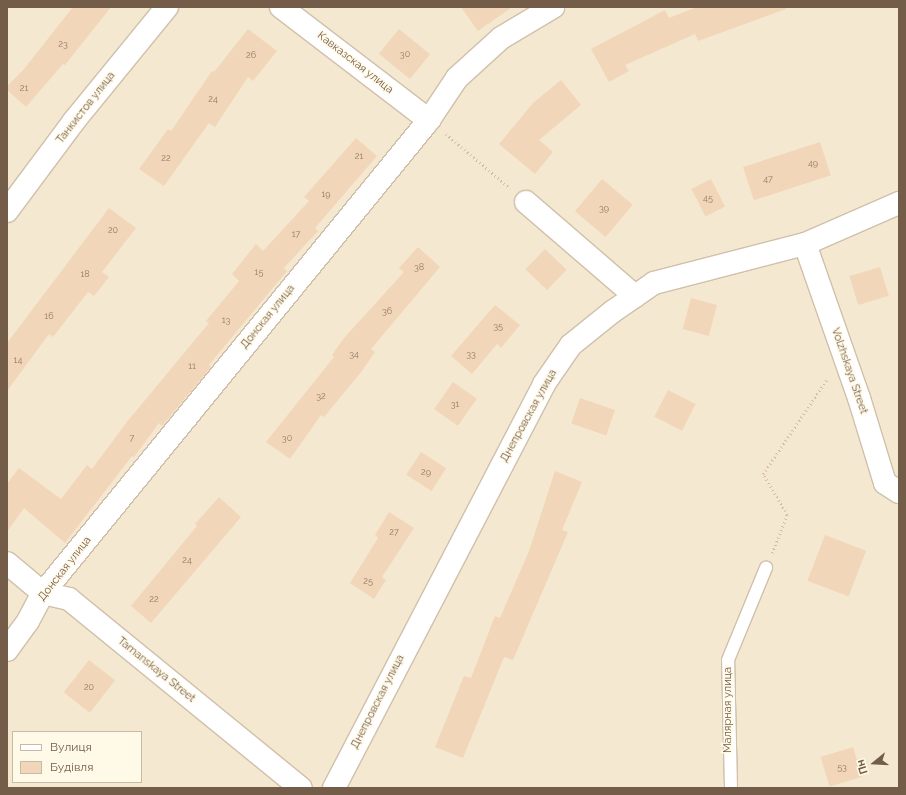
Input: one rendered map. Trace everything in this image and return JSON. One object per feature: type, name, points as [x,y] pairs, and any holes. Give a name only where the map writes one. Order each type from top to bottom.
[{"type":"street","name":"Танкистов улица","points":[[7,211],[74,121],[168,7]]},
{"type":"street","name":"Кавказская улица","points":[[281,7],[429,120]]},
{"type":"street","name":"Донская улица","points":[[7,650],[28,622],[43,593],[429,120],[457,78],[501,38],[553,7]]},
{"type":"street","points":[[526,202],[635,296]]},
{"type":"street","name":"Днепровская улица","points":[[334,788],[544,384],[571,345],[654,283],[742,258],[804,244],[899,203]]},
{"type":"street","name":"Volzhskaya Street","points":[[804,244],[847,364],[884,483],[899,492]]},
{"type":"street","name":"Tamanskaya Street","points":[[7,563],[43,593],[69,599],[301,788]]},
{"type":"lane","name":"Малярная улица","points":[[730,788],[728,660],[766,568]]},
{"type":"path","points":[[429,120],[526,202]]},
{"type":"path","points":[[766,568],[787,515],[763,474],[825,380],[847,364]]},
{"type":"shaded area","points":[[7,7],[899,7],[899,788],[7,788]]},
{"type":"building","points":[[73,7],[111,7],[65,65],[63,64],[26,107],[7,90],[7,86],[24,69]]},
{"type":"building","points":[[461,7],[512,7],[478,31]]},
{"type":"building","points":[[697,7],[785,7],[786,9],[698,41],[695,34],[625,65],[629,71],[609,82],[591,49],[665,10],[669,18]]},
{"type":"building","points":[[248,29],[277,51],[253,81],[248,77],[215,127],[209,123],[164,186],[139,169],[168,129],[171,131],[212,71],[214,72]]},
{"type":"building","points":[[399,29],[430,54],[410,79],[379,54]]},
{"type":"building","points":[[561,80],[581,105],[539,140],[553,152],[535,174],[499,144],[533,103]]},
{"type":"building","points":[[356,138],[377,156],[315,228],[318,231],[284,268],[287,271],[209,365],[211,367],[162,426],[159,423],[134,457],[132,456],[65,543],[24,508],[7,532],[7,484],[19,468],[61,499],[87,465],[92,469],[126,423],[209,323],[206,321],[239,281],[232,274],[256,244],[263,251],[309,201],[304,197]]},
{"type":"building","points":[[820,142],[831,175],[754,200],[743,167]]},
{"type":"building","points":[[602,179],[633,205],[606,237],[575,211]]},
{"type":"building","points":[[711,179],[725,207],[705,217],[691,189]]},
{"type":"building","points":[[109,208],[136,228],[102,272],[109,277],[94,296],[88,292],[53,337],[49,334],[7,391],[7,343]]},
{"type":"building","points":[[418,247],[440,267],[371,349],[375,352],[362,371],[324,417],[321,415],[290,459],[266,442],[334,357],[332,355],[344,338],[404,272],[399,268]]},
{"type":"building","points":[[545,249],[567,270],[547,290],[526,269]]},
{"type":"building","points":[[880,267],[889,296],[858,305],[849,276]]},
{"type":"building","points":[[691,298],[717,305],[709,336],[683,329]]},
{"type":"building","points":[[495,305],[520,325],[501,348],[497,344],[472,374],[451,356]]},
{"type":"building","points":[[453,382],[477,399],[458,426],[434,409]]},
{"type":"building","points":[[668,390],[696,404],[682,431],[654,417]]},
{"type":"building","points":[[580,398],[615,410],[606,436],[571,424]]},
{"type":"building","points":[[421,452],[446,468],[431,491],[406,475]]},
{"type":"building","points":[[555,471],[582,482],[562,530],[568,532],[513,660],[504,657],[463,758],[435,747],[464,676],[471,678],[495,616],[500,618],[529,551]]},
{"type":"building","points":[[219,497],[241,517],[151,623],[131,606],[197,526],[195,524]]},
{"type":"building","points":[[389,512],[414,528],[382,577],[386,580],[374,599],[350,583],[378,538],[375,535]]},
{"type":"building","points":[[825,535],[866,551],[849,597],[807,581]]},
{"type":"building","points":[[89,660],[115,680],[90,713],[64,692]]},
{"type":"building","points":[[853,747],[862,777],[830,787],[820,757]]}]
